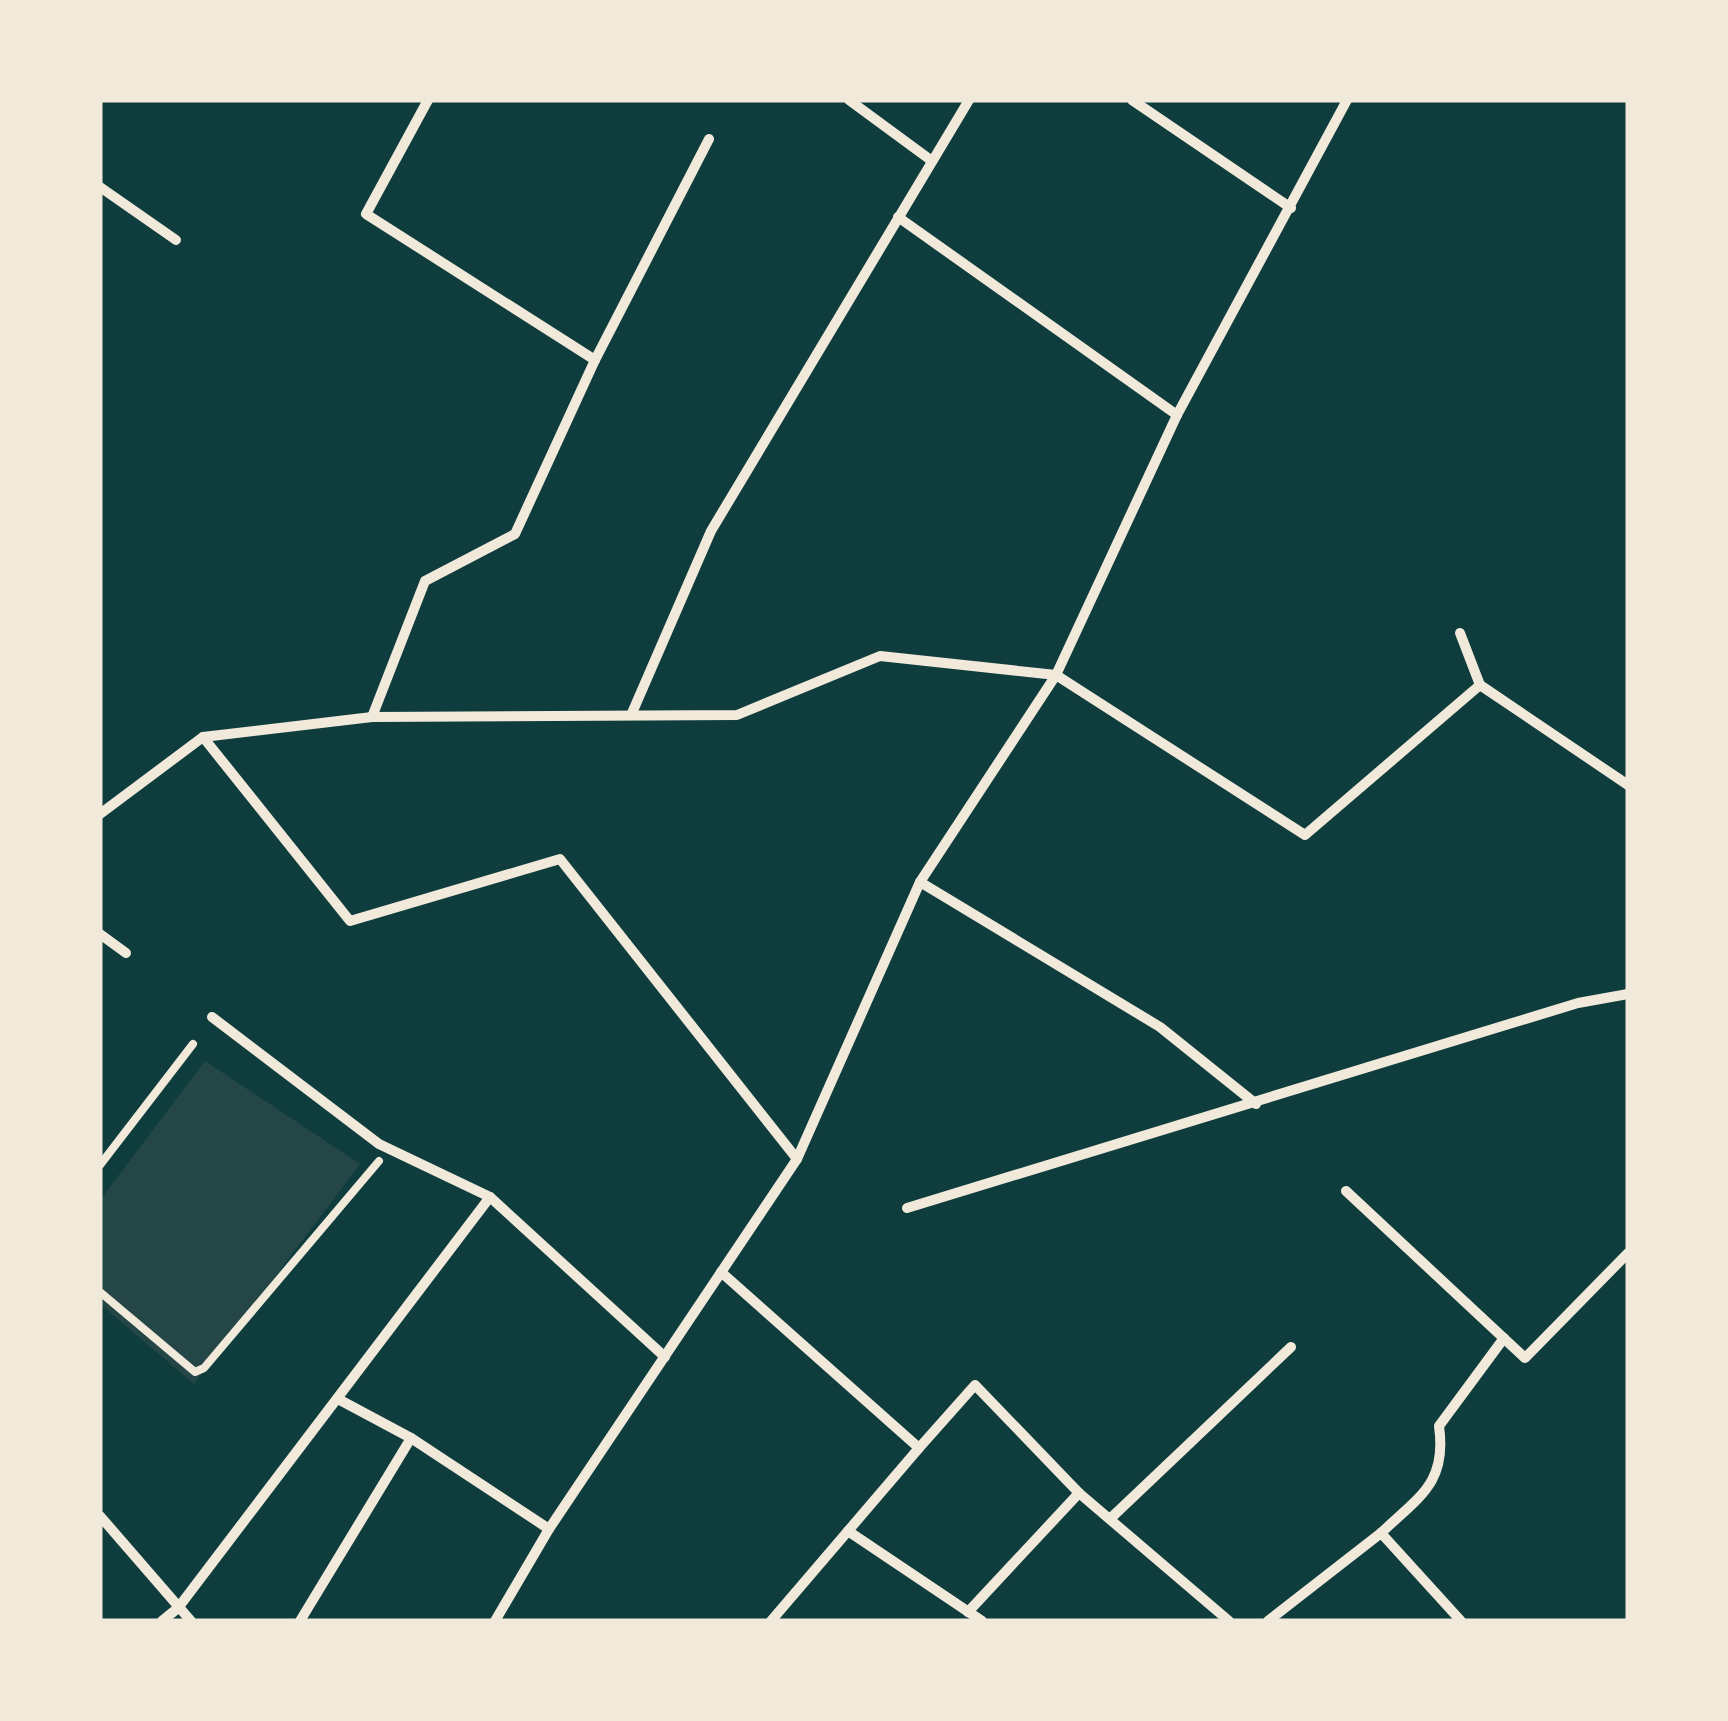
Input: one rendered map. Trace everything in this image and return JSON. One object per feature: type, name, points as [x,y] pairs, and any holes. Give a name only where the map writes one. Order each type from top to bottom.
[{"type":"street","points":[[428,100],[366,214],[595,360]]},
{"type":"street","points":[[848,100],[932,161]]},
{"type":"street","points":[[632,712],[711,530],[969,100]]},
{"type":"street","points":[[1132,100],[1291,208]]},
{"type":"street","points":[[495,1621],[549,1528],[796,1159],[920,882],[1056,675],[1177,415],[1348,100]]},
{"type":"street","points":[[372,717],[425,581],[515,534],[595,360],[708,139]]},
{"type":"street","points":[[100,187],[176,240]]},
{"type":"street","points":[[898,217],[1177,415]]},
{"type":"street","points":[[1460,633],[1480,685],[1628,784]]},
{"type":"street","points":[[100,814],[203,737],[372,717],[632,712],[737,716],[880,656],[1056,675],[1305,835],[1480,685]]},
{"type":"street","points":[[203,737],[350,921],[560,859],[796,1159]]},
{"type":"street","points":[[920,882],[1160,1028],[1256,1104]]},
{"type":"street","points":[[100,934],[126,953]]},
{"type":"street","points":[[907,1208],[1578,1003],[1628,994]]},
{"type":"street","points":[[212,1018],[379,1144],[490,1197],[665,1357]]},
{"type":"street","points":[[1346,1191],[1525,1358],[1628,1253]]},
{"type":"street","points":[[162,1621],[178,1608],[490,1197]]},
{"type":"street","points":[[721,1272],[919,1448]]},
{"type":"street","points":[[1268,1621],[1381,1533],[1433,1484],[1444,1456],[1440,1426],[1504,1338]]},
{"type":"street","points":[[1112,1517],[1291,1346]]},
{"type":"street","points":[[771,1621],[974,1385],[1079,1493],[1112,1517],[1229,1621]]},
{"type":"street","points":[[338,1399],[411,1438],[549,1528]]},
{"type":"street","points":[[300,1621],[411,1438]]},
{"type":"street","points":[[968,1612],[1079,1493]]},
{"type":"street","points":[[100,1516],[191,1621]]},
{"type":"street","points":[[848,1530],[982,1621]]},
{"type":"street","points":[[1381,1533],[1461,1621]]},
{"type":"lane","points":[[100,1164],[193,1044]]},
{"type":"lane","points":[[100,1292],[196,1372],[204,1368],[379,1161]]},
{"type":"shaded area","points":[[205,1061],[360,1164],[194,1384],[100,1304],[100,1200]]}]
